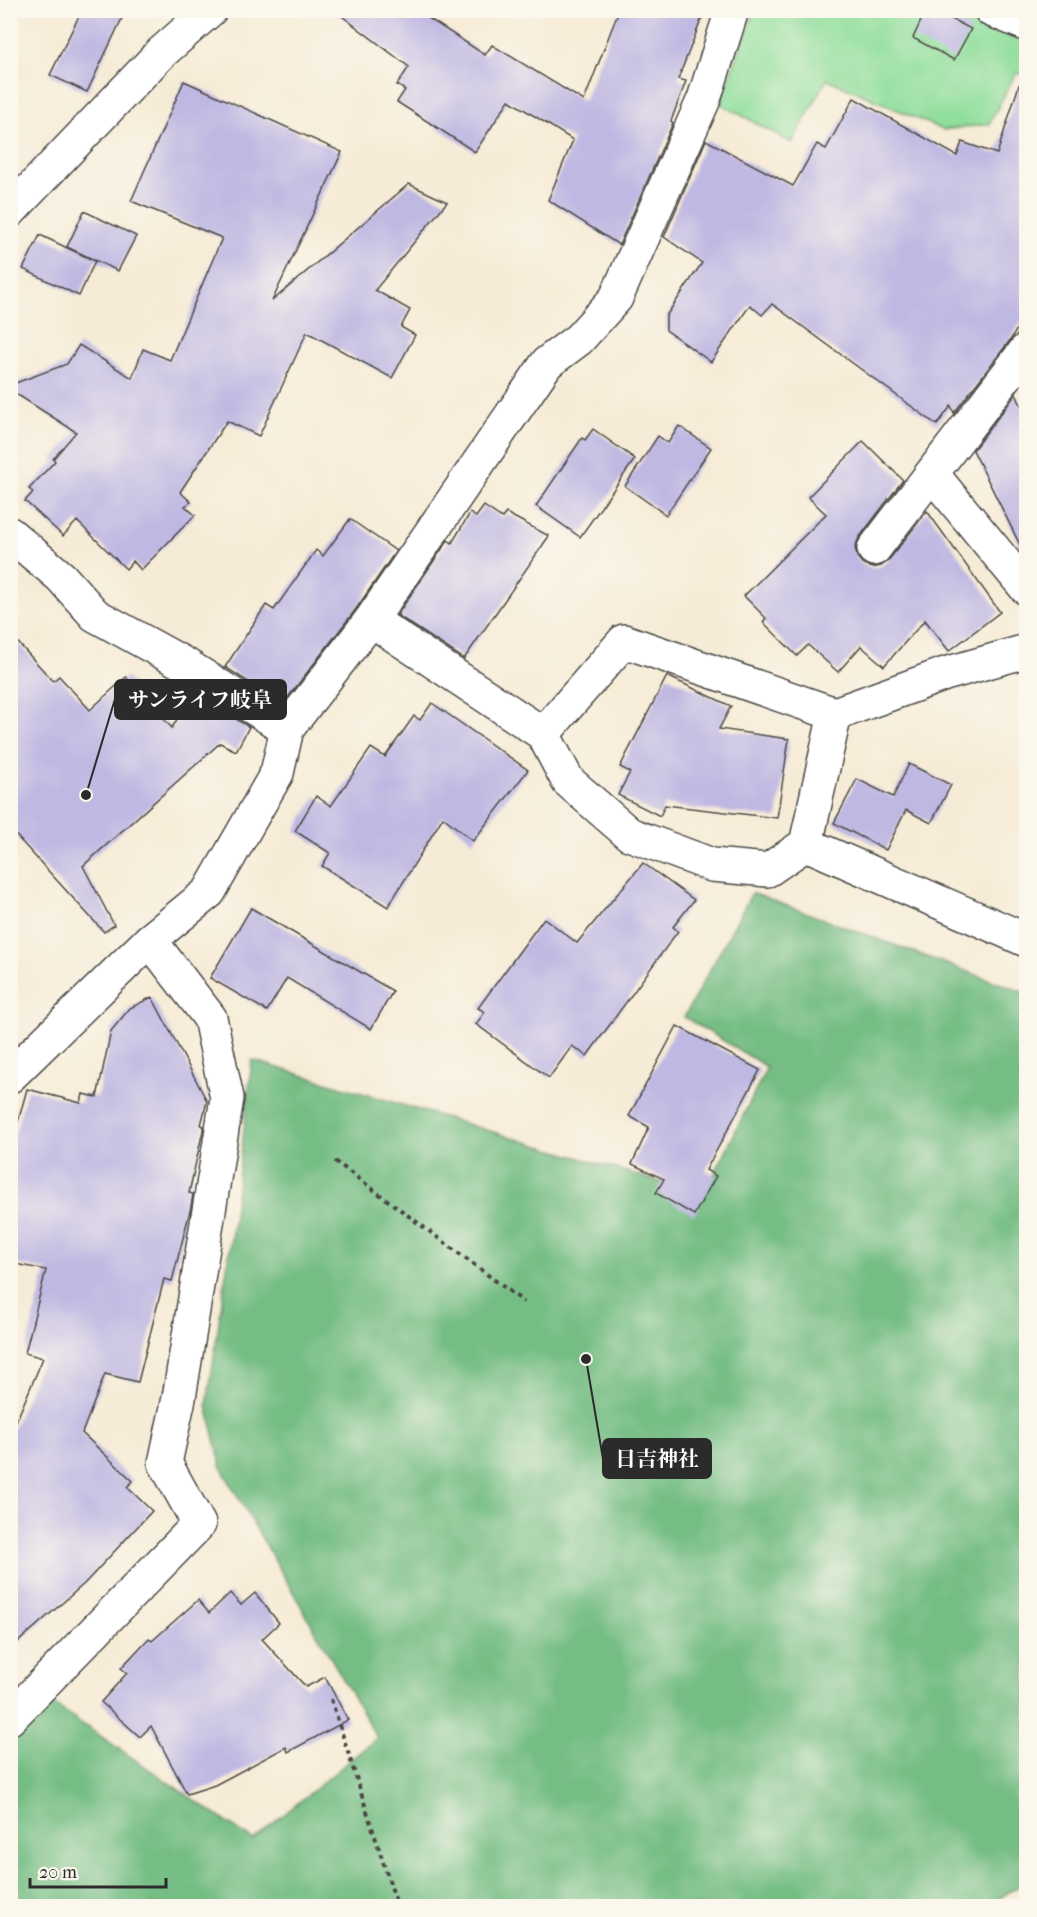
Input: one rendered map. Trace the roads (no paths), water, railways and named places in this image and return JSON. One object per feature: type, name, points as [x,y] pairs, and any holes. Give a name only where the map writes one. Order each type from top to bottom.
[{"type":"street","points":[[10,211],[160,54],[210,10]]},
{"type":"street","points":[[10,1076],[150,940],[209,892],[277,773],[287,729],[371,620],[547,363],[579,339],[616,298],[704,99],[732,10]]},
{"type":"street","points":[[991,10],[1026,24]]},
{"type":"street","points":[[874,549],[1026,350]]},
{"type":"street","points":[[932,474],[1026,588]]},
{"type":"street","points":[[10,534],[61,577],[95,615],[186,665],[287,729]]},
{"type":"street","points":[[371,620],[543,734],[568,781],[629,834],[712,865],[768,870],[806,844],[835,714]]},
{"type":"street","points":[[543,734],[624,641],[835,714],[945,674],[1026,651]]},
{"type":"street","points":[[806,844],[1026,940]]},
{"type":"street","points":[[10,1718],[200,1524],[165,1463],[179,1398],[227,1098],[210,1018],[150,940]]},
{"type":"place","name":"サンライフ岐阜","points":[[86,795]]},
{"type":"place","name":"日吉神社","points":[[586,1359]]}]
